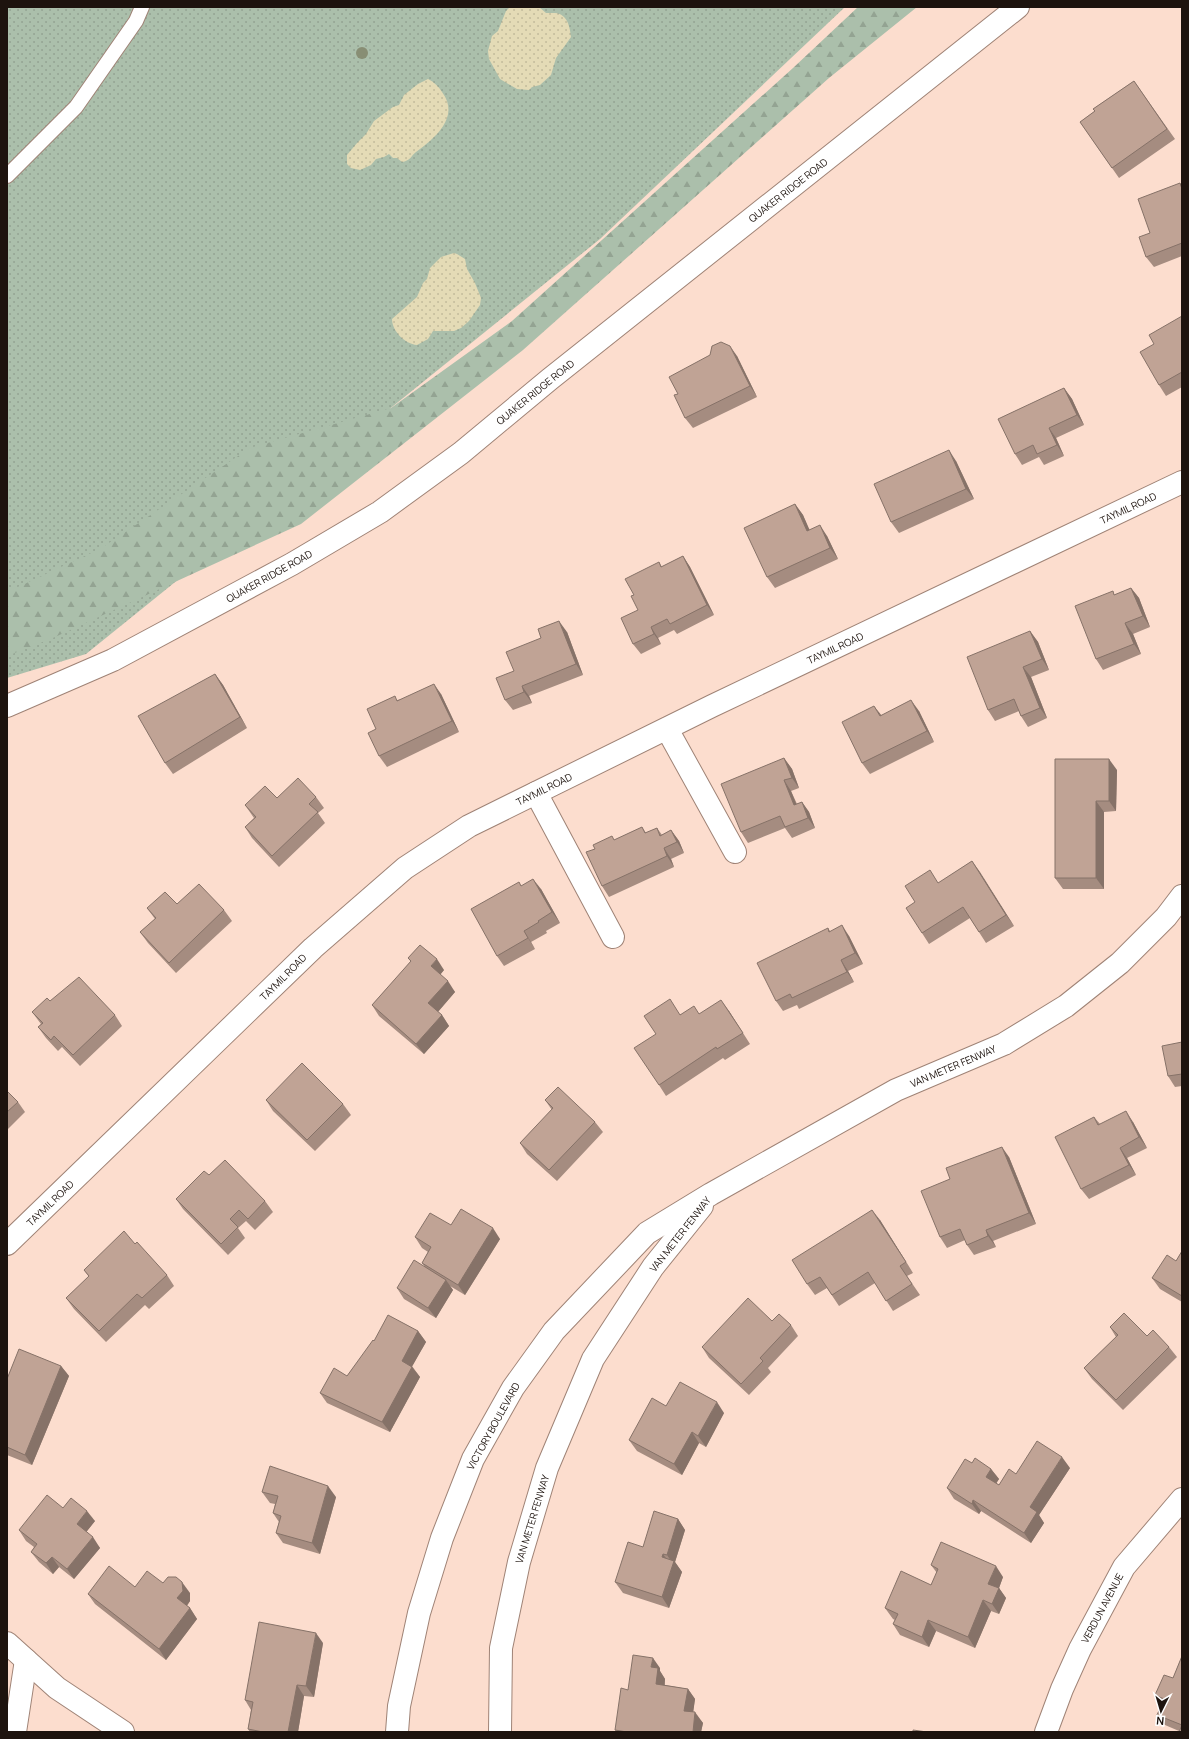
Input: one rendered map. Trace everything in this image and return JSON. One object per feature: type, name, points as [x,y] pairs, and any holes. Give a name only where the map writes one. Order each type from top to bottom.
[{"type":"street","name":"QUAKER RIDGE ROAD","points":[[7,706],[113,660],[292,564],[380,512],[461,453],[550,379],[1018,7]]},
{"type":"street","name":"TAYMIL ROAD","points":[[7,1244],[313,948],[405,868],[469,826],[667,729],[1182,482]]},
{"type":"street","points":[[667,729],[735,852]]},
{"type":"street","points":[[536,793],[613,937]]},
{"type":"street","name":"VAN METER FENWAY","points":[[500,1732],[501,1648],[519,1562],[547,1468],[593,1359],[653,1268],[711,1194],[896,1090],[1004,1044],[1066,1006],[1120,963],[1166,917],[1182,896]]},
{"type":"street","name":"VICTORY BOULEVARD","points":[[397,1732],[399,1706],[419,1613],[442,1538],[473,1459],[513,1388],[554,1331],[647,1233],[711,1194]]},
{"type":"street","name":"VERDUN AVENUE","points":[[1046,1732],[1062,1689],[1080,1649],[1124,1567],[1182,1499]]},
{"type":"street","points":[[7,1643],[58,1688],[124,1732]]},
{"type":"street","points":[[15,1732],[26,1660]]},
{"type":"lane","points":[[7,176],[76,107],[136,21],[142,7]]},
{"type":"green space","points":[[7,7],[845,7],[600,239],[86,654],[7,678]]},
{"type":"green space","points":[[858,7],[917,7],[829,78],[523,350],[301,524],[55,637],[7,656],[7,592],[100,549],[250,448],[391,408],[512,321],[793,68]]},
{"type":"sand","points":[[510,7],[539,7],[546,13],[559,14],[566,19],[570,30],[571,37],[556,58],[551,75],[540,85],[532,87],[529,90],[517,89],[500,79],[489,59],[488,51],[492,36],[498,31],[506,11]]},
{"type":"sand","points":[[428,79],[439,88],[447,101],[447,119],[437,134],[405,161],[402,162],[397,158],[393,158],[389,154],[376,159],[371,165],[360,170],[351,168],[347,164],[347,155],[366,134],[374,121],[393,107],[399,105],[404,95],[418,84]]},
{"type":"sand","points":[[454,253],[465,259],[467,269],[481,298],[480,305],[469,321],[461,328],[454,331],[433,331],[428,339],[417,345],[412,344],[400,336],[394,328],[392,319],[417,297],[423,283],[427,279],[430,268],[441,257]]},
{"type":"building","points":[[1134,81],[1167,129],[1112,168],[1080,122],[1095,111],[1093,109]]},
{"type":"building","points":[[1180,183],[1182,189],[1182,243],[1146,257],[1139,237],[1150,233],[1138,199]]},
{"type":"building","points":[[1182,316],[1182,372],[1159,385],[1140,352],[1154,344],[1149,335]]},
{"type":"building","points":[[721,342],[730,346],[750,386],[685,418],[674,395],[678,394],[669,377],[710,355],[712,346]]},
{"type":"building","points":[[1064,388],[1077,415],[1049,428],[1057,445],[1037,454],[1033,445],[1015,454],[998,419]]},
{"type":"building","points":[[949,450],[966,489],[891,522],[874,484]]},
{"type":"building","points":[[795,504],[807,531],[820,525],[830,548],[767,577],[744,528]]},
{"type":"building","points":[[683,556],[707,605],[670,624],[667,619],[651,627],[654,634],[633,644],[621,618],[638,610],[631,596],[634,595],[625,579],[659,562],[661,567]]},
{"type":"building","points":[[1131,588],[1143,616],[1125,623],[1134,644],[1096,659],[1075,606],[1113,591],[1114,595]]},
{"type":"building","points":[[559,621],[576,664],[522,686],[524,692],[505,700],[496,678],[514,671],[506,652],[541,638],[538,629]]},
{"type":"building","points":[[1030,631],[1042,659],[1023,667],[1040,708],[1021,716],[1014,699],[988,710],[967,657]]},
{"type":"building","points":[[215,674],[240,717],[165,763],[138,716]]},
{"type":"building","points":[[434,684],[452,721],[379,756],[368,733],[376,729],[367,709],[395,696],[397,701]]},
{"type":"building","points":[[911,700],[927,731],[862,763],[842,722],[874,706],[880,716]]},
{"type":"building","points":[[784,758],[792,778],[784,780],[794,805],[802,802],[808,818],[785,827],[780,816],[741,832],[721,784]]},
{"type":"building","points":[[1055,759],[1109,759],[1109,801],[1096,801],[1096,878],[1055,878]]},
{"type":"building","points":[[298,778],[316,797],[309,804],[318,812],[272,856],[245,827],[256,817],[245,805],[265,786],[277,798]]},
{"type":"building","points":[[642,827],[645,833],[657,828],[660,836],[671,830],[677,842],[664,848],[667,856],[602,886],[586,852],[595,849],[593,845],[612,836],[614,840]]},
{"type":"building","points":[[972,861],[1006,915],[979,932],[963,907],[922,933],[906,908],[915,902],[905,886],[930,870],[938,883]]},
{"type":"building","points":[[533,879],[552,912],[524,931],[528,938],[497,956],[471,909],[519,882],[521,886]]},
{"type":"building","points":[[199,884],[224,910],[169,963],[140,932],[156,918],[147,908],[165,892],[177,904]]},
{"type":"building","points":[[842,925],[855,953],[841,960],[847,972],[792,998],[790,994],[776,1001],[757,963],[828,928],[829,932]]},
{"type":"building","points":[[420,945],[437,959],[431,966],[448,981],[428,1003],[442,1015],[416,1044],[372,1005],[411,961],[408,958]]},
{"type":"building","points":[[79,977],[115,1015],[73,1055],[54,1036],[51,1040],[38,1027],[43,1023],[32,1012],[47,998],[50,1001]]},
{"type":"building","points":[[670,999],[680,1015],[694,1006],[699,1014],[721,1000],[743,1033],[717,1049],[716,1047],[659,1085],[634,1048],[656,1034],[644,1016]]},
{"type":"building","points":[[1182,1042],[1182,1074],[1168,1076],[1162,1046]]},
{"type":"building","points":[[302,1063],[343,1104],[307,1140],[266,1100]]},
{"type":"building","points":[[558,1087],[595,1122],[549,1170],[520,1143],[553,1108],[545,1100]]},
{"type":"building","points":[[7,1091],[18,1102],[7,1112]]},
{"type":"building","points":[[1126,1111],[1139,1137],[1120,1148],[1129,1165],[1081,1189],[1055,1137],[1094,1117],[1098,1125]]},
{"type":"building","points":[[1002,1147],[1029,1213],[986,1230],[988,1236],[967,1245],[960,1229],[940,1237],[921,1191],[950,1179],[946,1168]]},
{"type":"building","points":[[225,1160],[265,1201],[248,1219],[239,1210],[230,1219],[238,1227],[221,1244],[176,1199],[204,1171],[209,1175]]},
{"type":"building","points":[[461,1209],[493,1228],[458,1285],[422,1263],[431,1247],[415,1237],[430,1213],[451,1225]]},
{"type":"building","points":[[872,1210],[906,1262],[900,1266],[912,1284],[886,1301],[868,1272],[832,1295],[820,1277],[807,1284],[792,1260]]},
{"type":"building","points":[[124,1231],[135,1244],[137,1242],[167,1275],[142,1298],[137,1294],[99,1331],[66,1298],[89,1276],[84,1270]]},
{"type":"building","points":[[1182,1251],[1182,1296],[1152,1278],[1167,1255],[1176,1261]]},
{"type":"building","points":[[414,1260],[446,1280],[428,1308],[397,1288]]},
{"type":"building","points":[[748,1298],[772,1321],[779,1314],[791,1325],[760,1358],[763,1361],[741,1384],[702,1347]]},
{"type":"building","points":[[1124,1313],[1147,1336],[1153,1330],[1169,1347],[1116,1400],[1084,1368],[1118,1335],[1110,1327]]},
{"type":"building","points":[[388,1315],[418,1331],[402,1361],[412,1367],[382,1422],[320,1393],[334,1368],[347,1376],[373,1340],[374,1341]]},
{"type":"building","points":[[19,1349],[61,1366],[25,1455],[7,1447],[7,1379]]},
{"type":"building","points":[[680,1382],[717,1402],[698,1436],[692,1432],[674,1464],[629,1440],[652,1398],[666,1406]]},
{"type":"building","points":[[1037,1441],[1062,1457],[1030,1507],[1037,1512],[1024,1533],[973,1500],[972,1504],[947,1488],[965,1459],[972,1463],[975,1458],[991,1469],[986,1477],[999,1485],[1009,1469],[1016,1474]]},
{"type":"building","points":[[270,1466],[328,1486],[312,1543],[276,1533],[281,1516],[273,1513],[278,1496],[262,1492]]},
{"type":"building","points":[[47,1495],[63,1508],[71,1498],[87,1511],[77,1524],[93,1537],[67,1569],[52,1557],[46,1563],[31,1552],[37,1544],[19,1530]]},
{"type":"building","points":[[654,1511],[678,1519],[667,1555],[663,1554],[662,1557],[674,1561],[662,1597],[615,1582],[628,1542],[643,1547]]},
{"type":"building","points":[[941,1542],[996,1566],[988,1584],[999,1588],[992,1604],[983,1600],[968,1637],[928,1620],[922,1637],[893,1624],[898,1614],[885,1608],[901,1571],[931,1585],[938,1569],[931,1565]]},
{"type":"building","points":[[109,1566],[135,1587],[147,1571],[163,1583],[168,1577],[176,1577],[182,1582],[183,1591],[177,1598],[190,1608],[159,1649],[88,1594]]},
{"type":"building","points":[[259,1622],[316,1633],[306,1686],[297,1685],[288,1732],[263,1732],[248,1729],[253,1702],[245,1700]]},
{"type":"building","points":[[633,1655],[653,1658],[651,1667],[658,1668],[656,1684],[688,1689],[684,1711],[695,1712],[693,1732],[627,1732],[615,1730],[621,1688],[628,1690]]},
{"type":"building","points":[[1182,1656],[1182,1725],[1157,1715],[1164,1699],[1155,1695],[1164,1675],[1173,1678]]},
{"type":"building","points":[[1182,1725],[1182,1732],[1179,1732]]},
{"type":"building","points":[[913,1730],[927,1732],[913,1732]]}]
